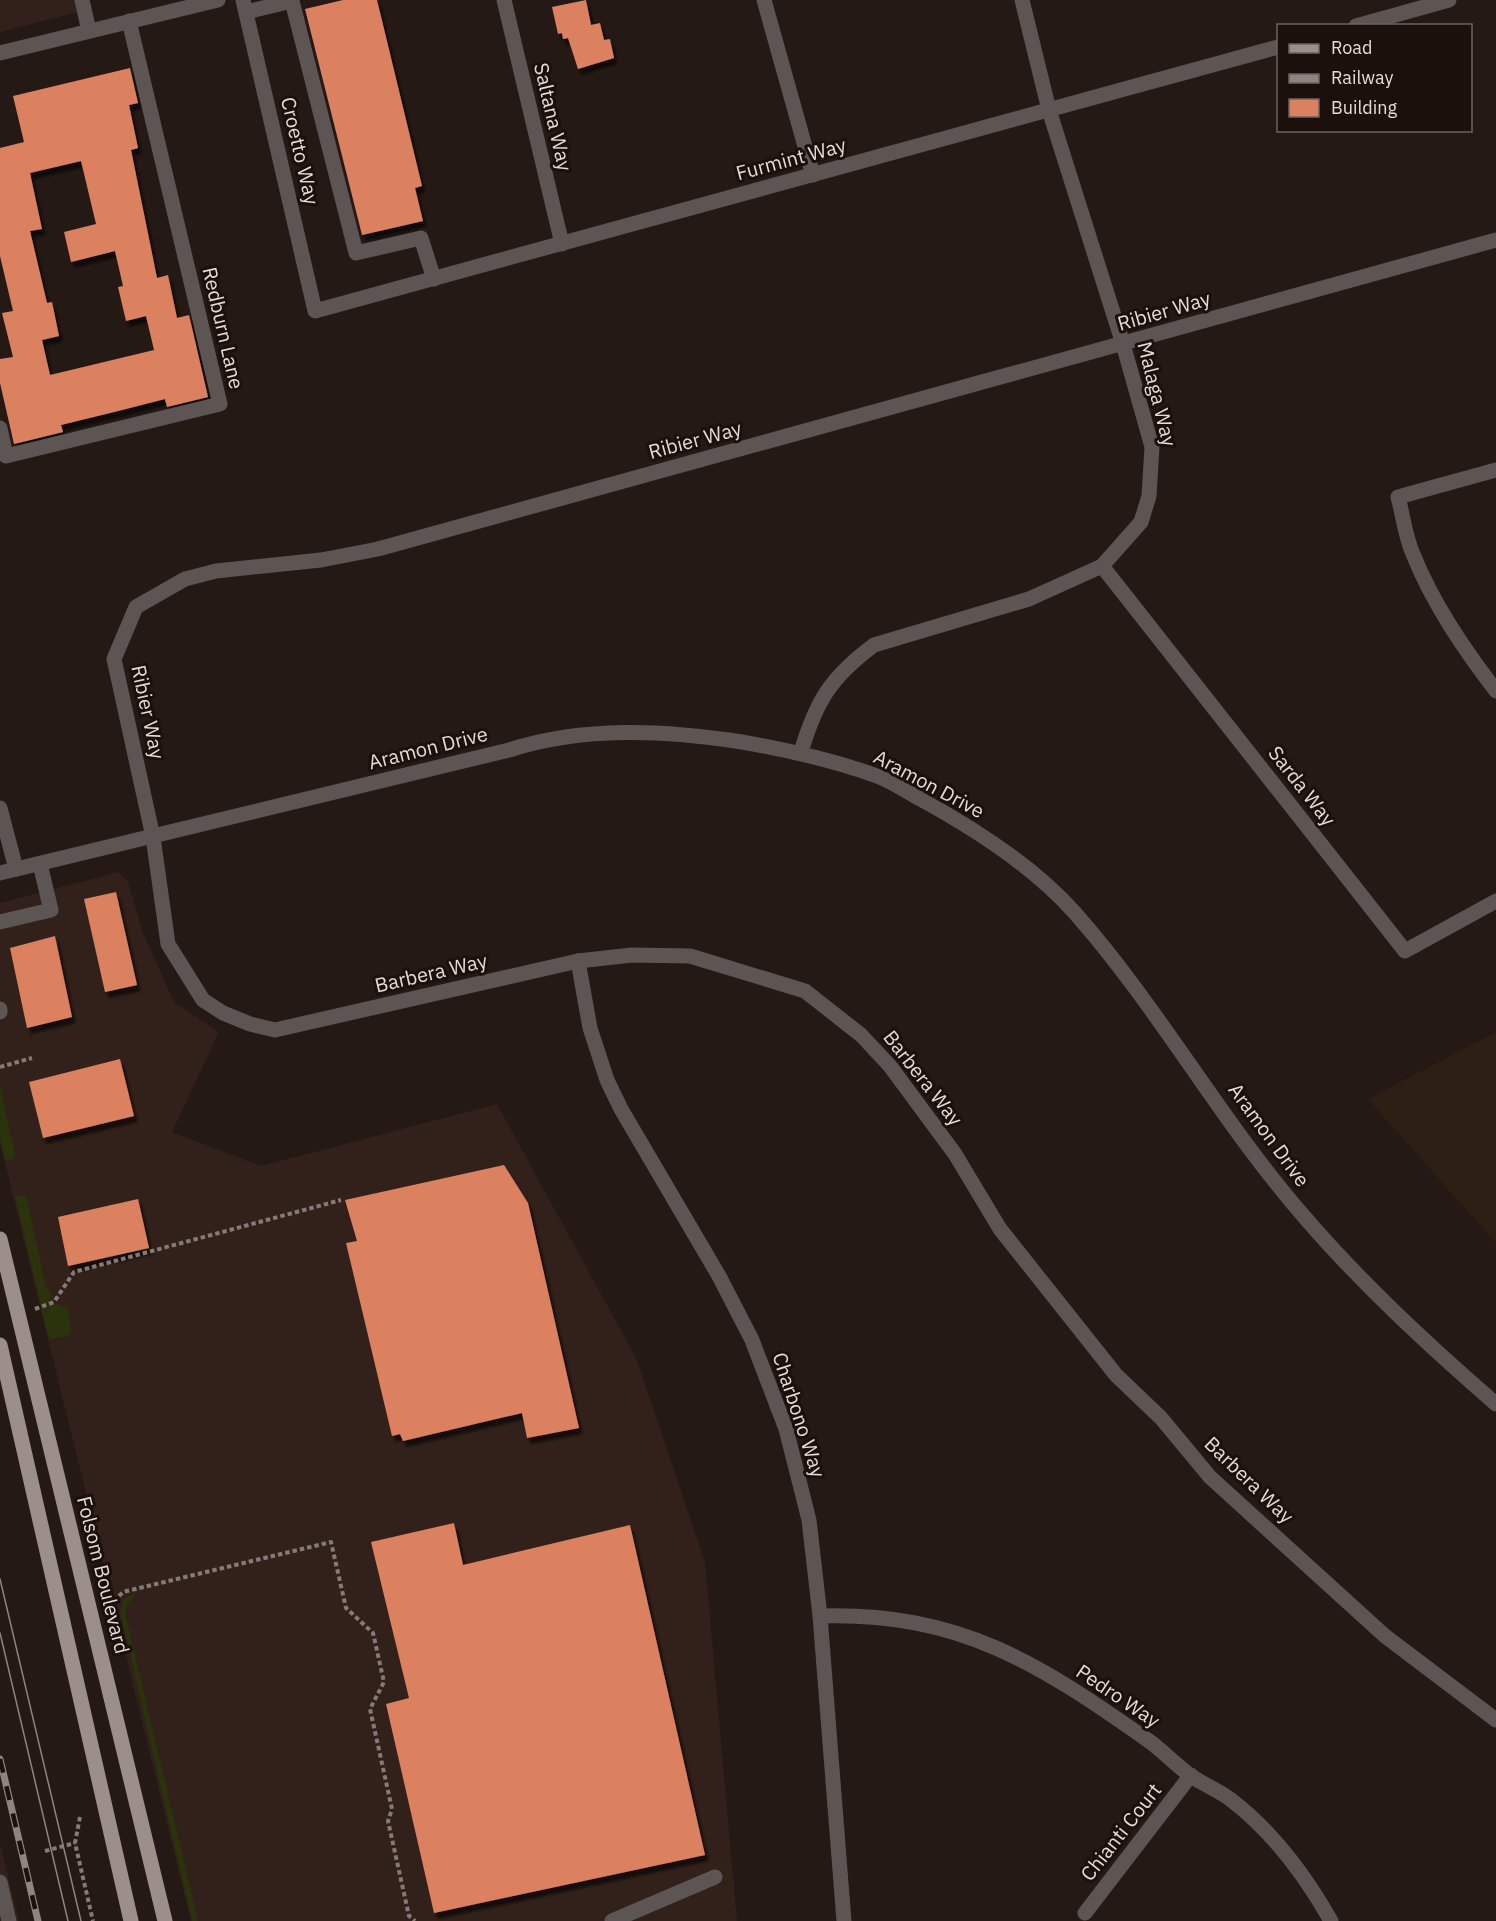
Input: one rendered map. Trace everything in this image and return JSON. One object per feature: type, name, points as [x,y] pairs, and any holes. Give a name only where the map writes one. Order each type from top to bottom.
[{"type":"main road","name":"Folsom Boulevard","points":[[0,1239],[165,1921]]},
{"type":"main road","points":[[0,1345],[131,1921]]},
{"type":"street","points":[[82,0],[89,31]]},
{"type":"street","points":[[0,53],[218,0]]},
{"type":"street","name":"Saltana Way","points":[[504,0],[562,244]]},
{"type":"street","points":[[764,0],[813,175]]},
{"type":"street","name":"Malaga Way","points":[[801,752],[810,719],[820,698],[858,657],[874,645],[1029,599],[1102,566],[1142,522],[1153,468],[1152,447],[1123,344],[1049,110],[1022,0]]},
{"type":"street","points":[[1363,24],[1449,0]]},
{"type":"street","points":[[245,6],[292,1],[356,253],[421,238],[434,279]]},
{"type":"street","name":"Croetto Way","points":[[245,6],[315,311]]},
{"type":"street","name":"Redburn Lane","points":[[0,428],[6,456],[220,404],[129,21]]},
{"type":"street","name":"Furmint Way","points":[[315,311],[1277,47]]},
{"type":"street","name":"Ribier Way","points":[[153,837],[114,659],[136,607],[184,579],[216,572],[321,560],[378,549],[1496,240]]},
{"type":"street","points":[[1496,470],[1398,497],[1412,553],[1433,597],[1473,661],[1496,691]]},
{"type":"street","name":"Sarda Way","points":[[1102,566],[1405,951],[1496,901]]},
{"type":"street","name":"Aramon Drive","points":[[0,873],[509,750],[545,739],[605,733],[706,736],[801,752],[881,777],[959,819],[1020,864],[1072,910],[1114,960],[1300,1212],[1389,1307],[1496,1404]]},
{"type":"street","points":[[0,808],[16,869]]},
{"type":"street","name":"Barbera Way","points":[[153,837],[168,944],[203,1000],[223,1013],[250,1024],[275,1030],[578,961],[632,955],[690,956],[805,991],[861,1035],[890,1066],[955,1154],[1000,1229],[1116,1375],[1161,1418],[1210,1477],[1385,1636],[1496,1720]]},
{"type":"street","points":[[0,922],[51,910],[40,864]]},
{"type":"street","name":"Charbono Way","points":[[578,961],[590,1028],[607,1080],[621,1109],[719,1276],[752,1340],[770,1382],[786,1429],[809,1520],[820,1616],[844,1921]]},
{"type":"street","name":"Pedro Way","points":[[820,1616],[895,1618],[933,1625],[989,1643],[1041,1670],[1150,1742],[1191,1775],[1229,1799],[1265,1831],[1305,1879],[1331,1921]]},
{"type":"street","name":"Chianti Court","points":[[1085,1913],[1191,1775]]},
{"type":"street","points":[[612,1921],[715,1877]]},
{"type":"street","points":[[0,1882],[9,1921]]},
{"type":"path","points":[[0,1066],[32,1058]]},
{"type":"path","points":[[35,1309],[54,1302],[74,1272],[341,1200]]},
{"type":"path","points":[[119,1596],[146,1587],[331,1542],[346,1608],[374,1632],[384,1682],[370,1709],[392,1809],[388,1821],[409,1916],[415,1921]]},
{"type":"path","points":[[80,1817],[75,1843],[93,1921]]},
{"type":"path","points":[[45,1851],[75,1843]]},
{"type":"shaded area","points":[[0,0],[75,0],[78,12],[0,32]]},
{"type":"shaded area","points":[[119,872],[128,882],[143,933],[174,1002],[219,1032],[172,1132],[261,1166],[497,1104],[637,1360],[705,1562],[737,1921],[191,1921],[0,1143],[0,903]]},
{"type":"shaded area","points":[[1496,1032],[1496,1243],[1368,1099]]},
{"type":"shaded area","points":[[0,1843],[19,1921],[0,1921]]},
{"type":"green space","points":[[0,1086],[15,1154],[13,1159],[5,1161],[0,1138]]},
{"type":"green space","points":[[26,1195],[46,1287],[52,1294],[49,1303],[41,1305],[15,1197]]},
{"type":"green space","points":[[57,1304],[68,1308],[71,1331],[69,1335],[49,1340],[41,1309]]},
{"type":"green space","points":[[138,1592],[127,1605],[125,1613],[198,1921],[192,1921],[120,1611],[124,1599]]},
{"type":"building","points":[[343,0],[377,0],[422,186],[415,188],[423,221],[362,235],[305,9]]},
{"type":"building","points":[[586,0],[591,25],[600,23],[604,40],[610,39],[614,58],[578,69],[568,38],[563,39],[562,33],[558,34],[552,7]]},
{"type":"building","points":[[130,68],[138,103],[129,105],[138,148],[131,150],[157,278],[168,275],[177,318],[189,315],[208,397],[167,407],[165,399],[61,425],[63,432],[14,444],[0,383],[0,359],[13,357],[2,313],[13,311],[0,256],[0,148],[24,142],[13,96]],"holes":[[[81,161],[96,224],[64,232],[71,262],[115,251],[123,286],[118,287],[126,321],[146,316],[154,350],[50,375],[42,340],[59,336],[52,302],[47,303],[30,231],[42,229],[30,173]]]},
{"type":"building","points":[[116,892],[137,985],[105,992],[84,899]]},
{"type":"building","points":[[55,936],[72,1017],[27,1028],[10,948]]},
{"type":"building","points":[[120,1059],[134,1116],[43,1138],[29,1082]]},
{"type":"building","points":[[504,1165],[528,1203],[579,1428],[527,1438],[522,1413],[403,1441],[400,1434],[392,1436],[346,1243],[357,1241],[345,1200]]},
{"type":"building","points":[[138,1199],[149,1248],[68,1266],[58,1217]]},
{"type":"building","points":[[454,1523],[463,1565],[630,1525],[705,1855],[434,1913],[386,1704],[409,1698],[371,1542]]},
{"type":"tram line","points":[[0,1579],[81,1921]]},
{"type":"tram line","points":[[0,1633],[68,1921]]},
{"type":"railway","points":[[0,1759],[38,1921]]}]
